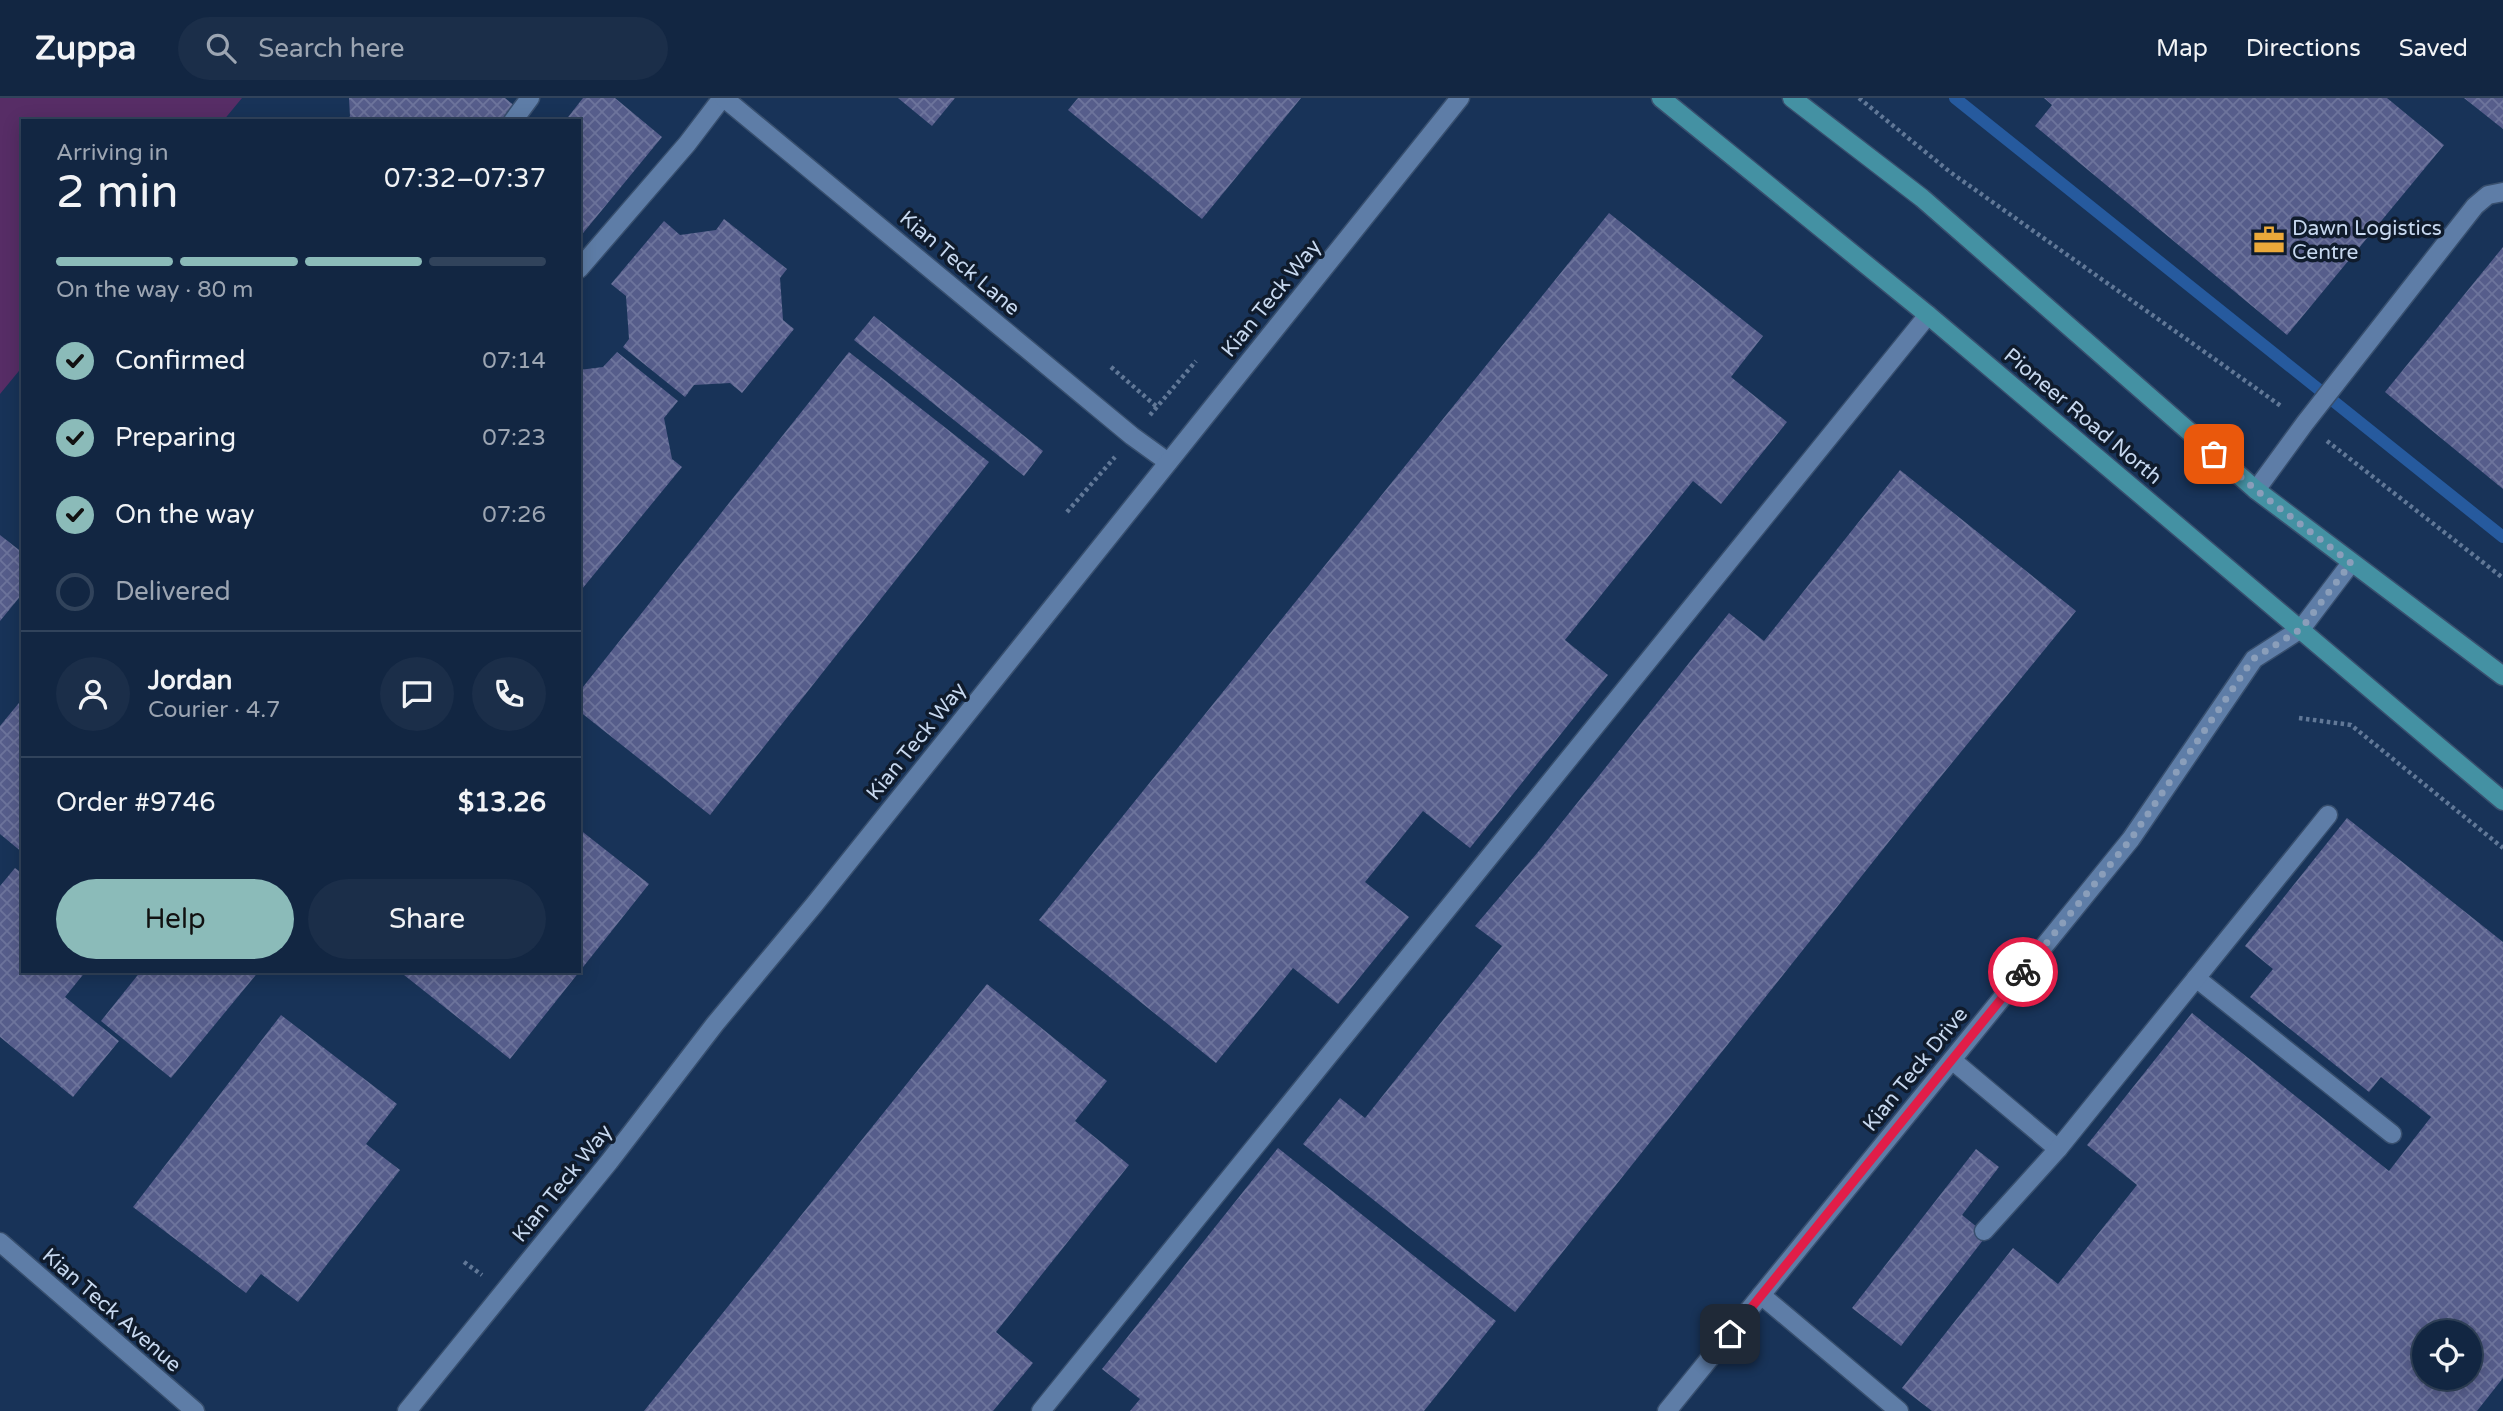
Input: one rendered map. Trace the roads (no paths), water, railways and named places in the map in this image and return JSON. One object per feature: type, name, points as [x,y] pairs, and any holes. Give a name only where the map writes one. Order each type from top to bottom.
[{"type":"main road","name":"Pioneer Road North","points":[[1661,98],[1928,315],[2503,800]]},
{"type":"main road","points":[[1792,98],[1922,198],[2256,490],[2503,676]]},
{"type":"street","points":[[514,119],[530,98]]},
{"type":"street","points":[[581,267],[723,98]]},
{"type":"street","name":"Kian Teck Lane","points":[[723,98],[1132,436],[1168,462]]},
{"type":"street","name":"Kian Teck Way","points":[[407,1411],[1460,98]]},
{"type":"street","points":[[2256,490],[2475,206],[2488,195],[2503,192]]},
{"type":"street","points":[[1041,1411],[1928,315]]},
{"type":"street","points":[[2301,629],[2351,563]]},
{"type":"street","name":"Kian Teck Drive","points":[[1667,1411],[2131,839],[2253,659],[2301,629]]},
{"type":"street","points":[[1984,1231],[2058,1149],[2328,815]]},
{"type":"street","points":[[2196,978],[2392,1134]]},
{"type":"street","points":[[1951,1060],[2058,1149]]},
{"type":"street","name":"Kian Teck Avenue","points":[[0,1242],[195,1411]]},
{"type":"street","points":[[1761,1295],[1899,1411]]},
{"type":"waterway","points":[[1955,98],[2503,537]]},
{"type":"place","name":"Dawn Logistics Centre","points":[[2269,240]]}]
